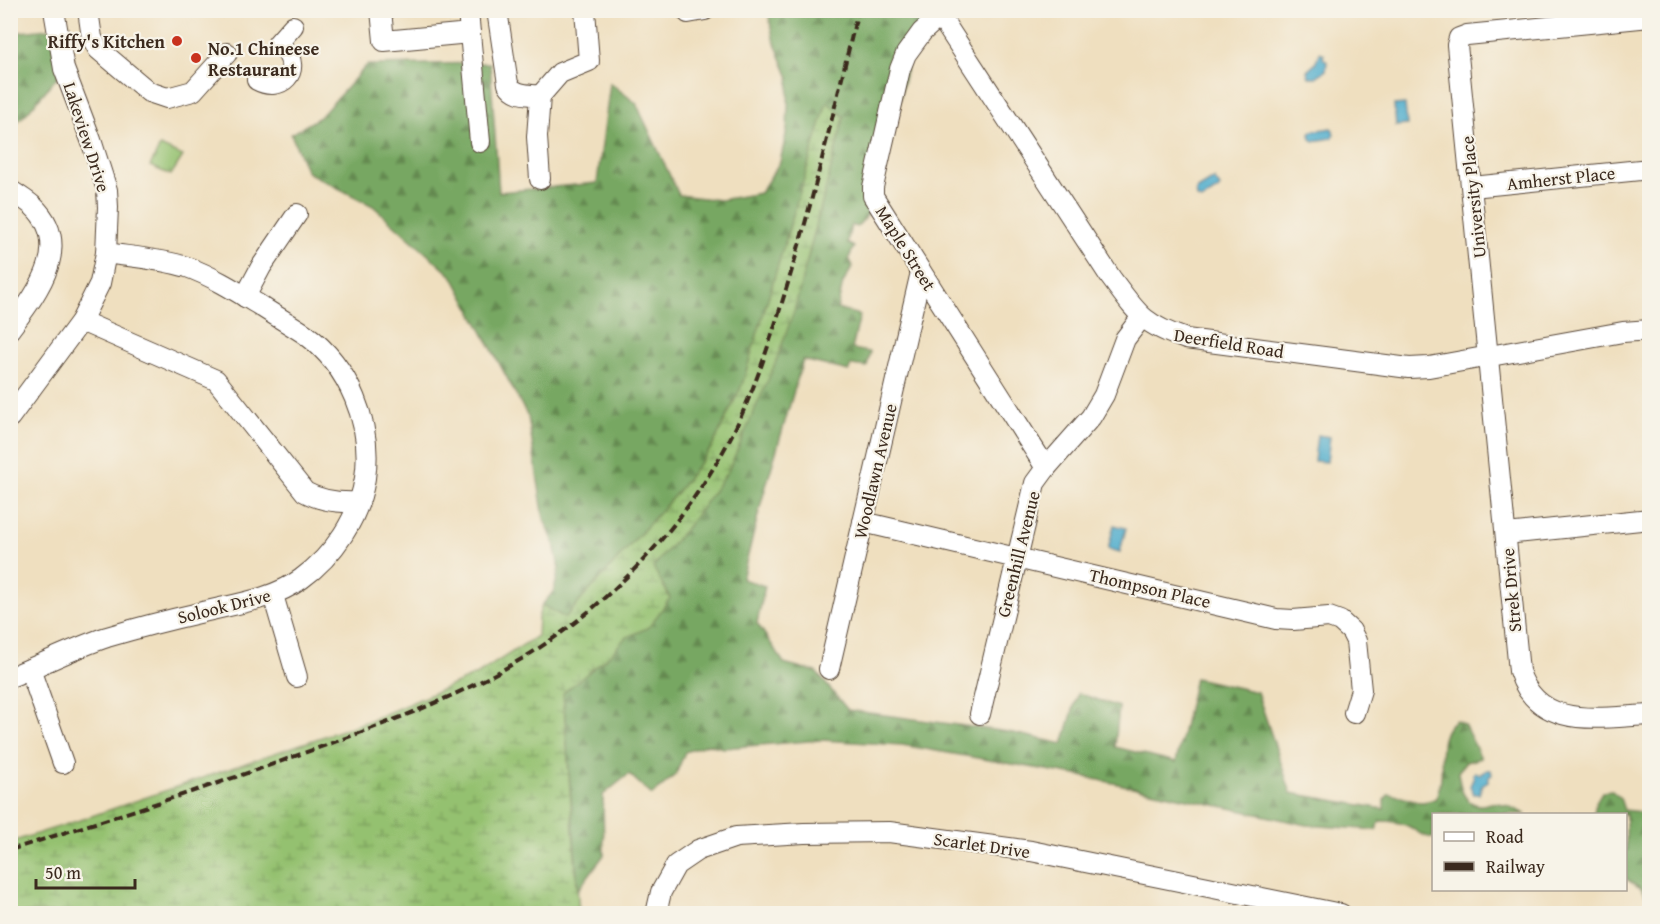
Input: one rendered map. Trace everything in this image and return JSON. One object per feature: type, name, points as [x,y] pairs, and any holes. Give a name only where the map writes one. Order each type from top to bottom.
[{"type":"street","name":"Lakeview Drive","points":[[10,417],[81,321],[100,283],[106,253],[108,207],[104,177],[64,69],[54,10]]},
{"type":"street","points":[[88,10],[92,38],[98,49],[149,92],[167,98],[193,91],[227,53]]},
{"type":"street","points":[[381,10],[384,41],[471,33]]},
{"type":"street","points":[[468,10],[480,142]]},
{"type":"street","points":[[497,10],[508,84],[518,93],[540,96]]},
{"type":"street","points":[[540,179],[537,137],[540,96],[560,73],[589,61],[585,10]]},
{"type":"street","points":[[687,10],[688,13],[705,10]]},
{"type":"street","name":"Maple Street","points":[[940,13],[906,54],[900,69],[873,187],[873,196],[1046,468]]},
{"type":"street","name":"Deerfield Road","points":[[940,13],[1111,278],[1141,318],[1161,331],[1186,339],[1390,367],[1429,367],[1623,332],[1650,330]]},
{"type":"street","name":"University Place","points":[[1488,357],[1457,45],[1459,38],[1650,17]]},
{"type":"street","points":[[257,80],[263,83],[280,83],[289,75],[291,56],[281,46],[293,27]]},
{"type":"street","name":"Amherst Place","points":[[1472,187],[1650,169]]},
{"type":"street","points":[[10,190],[34,207],[46,224],[52,246],[48,270],[34,297],[10,328]]},
{"type":"street","points":[[245,297],[261,267],[297,214]]},
{"type":"street","name":"Solook Drive","points":[[10,677],[105,638],[273,595],[300,580],[322,562],[342,537],[359,502],[364,484],[365,432],[359,409],[350,388],[332,359],[306,335],[245,297],[186,267],[106,253]]},
{"type":"street","name":"Woodlawn Avenue","points":[[829,669],[921,273]]},
{"type":"street","name":"Greenhill Avenue","points":[[980,714],[1035,483],[1091,417],[1104,395],[1125,339],[1141,318]]},
{"type":"street","points":[[81,321],[216,380],[305,492],[323,499],[344,503],[359,502]]},
{"type":"street","name":"Strek Drive","points":[[1488,357],[1519,671],[1527,690],[1538,702],[1556,713],[1576,718],[1650,715]]},
{"type":"street","points":[[1506,534],[1650,519]]},
{"type":"street","name":"Thompson Place","points":[[863,522],[1276,619],[1329,617],[1340,621],[1351,631],[1356,641],[1361,690],[1354,713]]},
{"type":"street","points":[[273,595],[297,677]]},
{"type":"street","points":[[30,669],[63,763]]},
{"type":"street","name":"Scarlet Drive","points":[[656,914],[661,892],[676,865],[698,850],[736,837],[889,832],[1031,851],[1341,914]]},
{"type":"green space","points":[[768,11],[940,11],[912,44],[877,204],[857,227],[851,225],[847,243],[854,247],[849,258],[853,266],[843,283],[837,309],[860,315],[852,349],[870,352],[867,367],[851,365],[849,371],[803,360],[762,500],[742,579],[765,586],[757,623],[784,663],[816,672],[848,710],[1009,732],[1063,744],[1078,693],[1119,707],[1115,747],[1176,762],[1195,678],[1257,692],[1291,793],[1384,809],[1384,800],[1389,794],[1418,802],[1436,798],[1441,779],[1443,739],[1450,725],[1456,720],[1464,724],[1481,758],[1466,762],[1458,772],[1461,788],[1466,798],[1474,804],[1494,802],[1524,813],[1432,813],[1432,838],[1422,835],[1407,825],[1395,822],[1380,821],[1376,830],[1307,825],[1081,776],[902,745],[821,740],[723,748],[708,744],[685,752],[676,774],[652,795],[629,774],[603,795],[604,855],[578,890],[563,693],[625,638],[649,627],[653,567],[692,521],[728,471],[794,311],[844,117],[827,102],[742,385],[712,447],[675,495],[565,618],[542,605],[554,591],[559,568],[554,543],[544,519],[528,417],[453,277],[373,206],[307,172],[291,134],[320,117],[367,65],[490,63],[499,192],[597,183],[610,83],[636,103],[679,195],[720,200],[760,193],[780,162],[787,130],[789,78],[773,38]]},
{"type":"green space","points":[[57,28],[64,69],[25,115],[11,126],[11,33]]},
{"type":"green space","points":[[827,102],[844,117],[794,311],[775,364],[728,471],[692,521],[653,567],[670,598],[649,627],[625,638],[610,655],[563,693],[579,913],[11,913],[11,842],[371,720],[478,674],[537,636],[538,618],[542,605],[565,618],[675,495],[712,447],[742,385]]},
{"type":"green space","points":[[160,146],[183,156],[171,175],[150,166]]},
{"type":"green space","points":[[1612,791],[1620,798],[1624,810],[1641,812],[1649,806],[1649,900],[1641,888],[1627,880],[1627,813],[1594,813],[1596,802],[1602,792]]},
{"type":"water","points":[[1320,52],[1324,54],[1323,58],[1327,61],[1326,70],[1316,77],[1309,77],[1307,71],[1315,64]]},
{"type":"water","points":[[1405,104],[1407,125],[1396,126],[1394,105]]},
{"type":"water","points":[[1331,128],[1334,135],[1332,138],[1314,141],[1311,139],[1312,131]]},
{"type":"water","points":[[1214,179],[1219,189],[1202,200],[1197,198],[1196,190]]},
{"type":"water","points":[[1317,435],[1330,437],[1327,462],[1314,461]]},
{"type":"water","points":[[1114,525],[1126,528],[1120,552],[1108,549]]},
{"type":"water","points":[[1491,770],[1492,774],[1482,785],[1479,794],[1474,794],[1470,786],[1473,774],[1476,772],[1479,775]]},
{"type":"railway","points":[[10,850],[255,770],[435,703],[491,676],[554,638],[623,581],[682,514],[708,477],[730,439],[748,400],[770,342],[798,249],[858,10]]},
{"type":"place","name":"Riffy's Kitchen","points":[[177,41]]},
{"type":"place","name":"No.1 Chineese Restaurant","points":[[196,58]]}]
